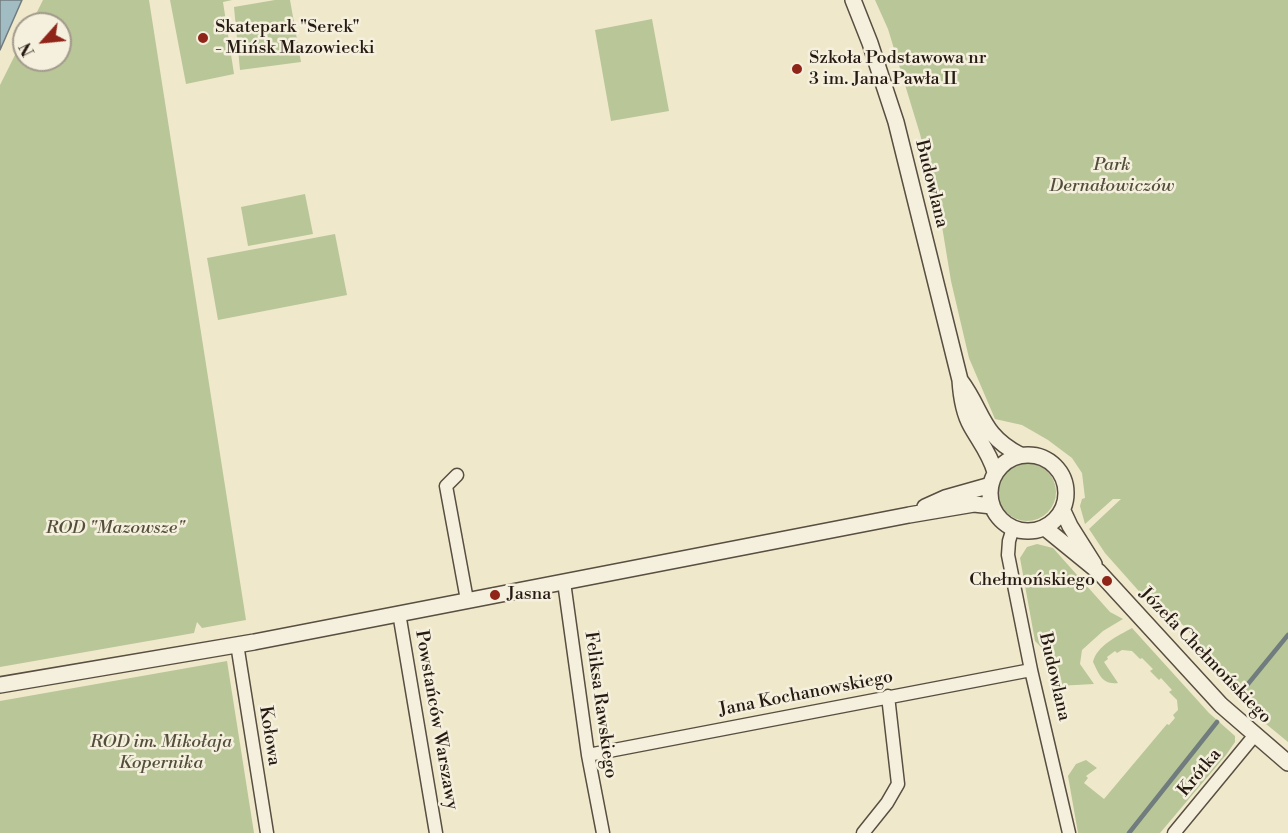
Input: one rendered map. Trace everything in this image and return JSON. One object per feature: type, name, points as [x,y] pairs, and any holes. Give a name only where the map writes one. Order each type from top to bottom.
[{"type":"street","name":"Budowlana","points":[[853,0],[885,85],[960,380],[966,415],[991,459],[993,478]]},
{"type":"street","name":"Budowlana","points":[[960,380],[972,395],[980,418],[990,433],[1006,448],[1020,455]]},
{"type":"street","points":[[909,514],[993,478],[1010,459],[1020,455],[1043,458],[1053,464],[1062,474],[1067,498],[1063,510],[1056,521],[1046,528],[1024,531],[1013,528],[1003,521],[992,506],[990,497],[993,478]]},
{"type":"street","points":[[457,474],[446,486],[467,600]]},
{"type":"street","points":[[0,685],[399,614],[909,514],[974,504],[992,506]]},
{"type":"street","name":"Józefa Chełmońskiego","points":[[1063,510],[1070,526],[1099,572]]},
{"type":"street","name":"Budowlana","points":[[1013,528],[1008,555],[1031,670],[1069,833]]},
{"type":"street","name":"Józefa Chełmońskiego","points":[[1046,528],[1099,572],[1221,705],[1254,736],[1288,763]]},
{"type":"street","name":"Feliksa Rawskiego","points":[[564,582],[588,755],[603,833]]},
{"type":"street","name":"Powstańców Warszawy","points":[[399,614],[436,833]]},
{"type":"street","name":"Kołowa","points":[[237,644],[267,833]]},
{"type":"street","name":"Jana Kochanowskiego","points":[[588,755],[1031,670]]},
{"type":"street","points":[[863,833],[887,803],[897,784],[888,696]]},
{"type":"street","name":"Krótka","points":[[1174,833],[1254,736]]},
{"type":"green space","name":"ROD \"Mazowsze\"","points":[[43,0],[149,0],[246,620],[202,628],[197,622],[194,633],[0,667],[0,85],[12,61],[12,72],[72,72],[72,12],[37,12]]},
{"type":"green space","name":"Skatepark \"Serek\" - Mińsk Mazowiecki","points":[[170,0],[232,0],[223,2],[234,74],[186,84]]},
{"type":"green space","points":[[275,0],[290,0],[301,62],[240,70],[234,7]]},
{"type":"green space","name":"Park Dernałowiczów","points":[[875,0],[1288,0],[1288,742],[1260,719],[1216,676],[1210,669],[1199,643],[1172,613],[1153,607],[1105,553],[1089,529],[1121,499],[1113,499],[1085,524],[1080,506],[1082,499],[1085,498],[1082,473],[1072,458],[1048,440],[1022,425],[995,419],[969,358],[951,281],[940,214],[920,134],[888,29]]},
{"type":"green space","points":[[652,19],[669,111],[611,121],[595,30]]},
{"type":"green space","points":[[305,194],[313,234],[248,246],[241,207]]},
{"type":"green space","points":[[335,234],[347,295],[218,320],[207,258]]},
{"type":"green space","points":[[1021,463],[1033,463],[1048,471],[1056,486],[1056,498],[1048,513],[1033,521],[1021,521],[1006,513],[998,498],[998,486],[1006,471]]},
{"type":"green space","points":[[1037,544],[1053,548],[1110,612],[1123,619],[1103,631],[1082,650],[1080,664],[1094,684],[1057,686],[1049,655],[1035,641],[1020,558],[1027,547]]},
{"type":"green space","points":[[1132,628],[1209,713],[1235,736],[1235,742],[1160,833],[1078,833],[1068,776],[1076,764],[1086,760],[1097,768],[1086,776],[1088,778],[1084,783],[1104,799],[1167,724],[1169,725],[1175,718],[1173,715],[1178,710],[1177,700],[1169,692],[1172,690],[1161,678],[1159,680],[1150,671],[1153,669],[1142,658],[1140,659],[1132,651],[1122,650],[1117,653],[1115,651],[1104,662],[1118,683],[1108,682],[1099,674],[1093,662],[1095,656],[1109,642]]},
{"type":"green space","name":"ROD im. Mikołaja Kopernika","points":[[227,661],[254,833],[0,833],[0,701]]},
{"type":"water","points":[[0,0],[22,0],[17,12],[12,12],[12,23],[0,50]]},
{"type":"waterway","points":[[1239,695],[1288,635]]},
{"type":"waterway","points":[[1129,833],[1217,722]]},
{"type":"place","name":"Skatepark \"Serek\" - Mińsk Mazowiecki","points":[[203,38]]},
{"type":"place","name":"Szkoła Podstawowa nr 3 im. Jana Pawła II","points":[[797,69]]},
{"type":"place","name":"Chełmońskiego","points":[[1107,581]]},
{"type":"place","name":"Jasna","points":[[495,595]]}]
